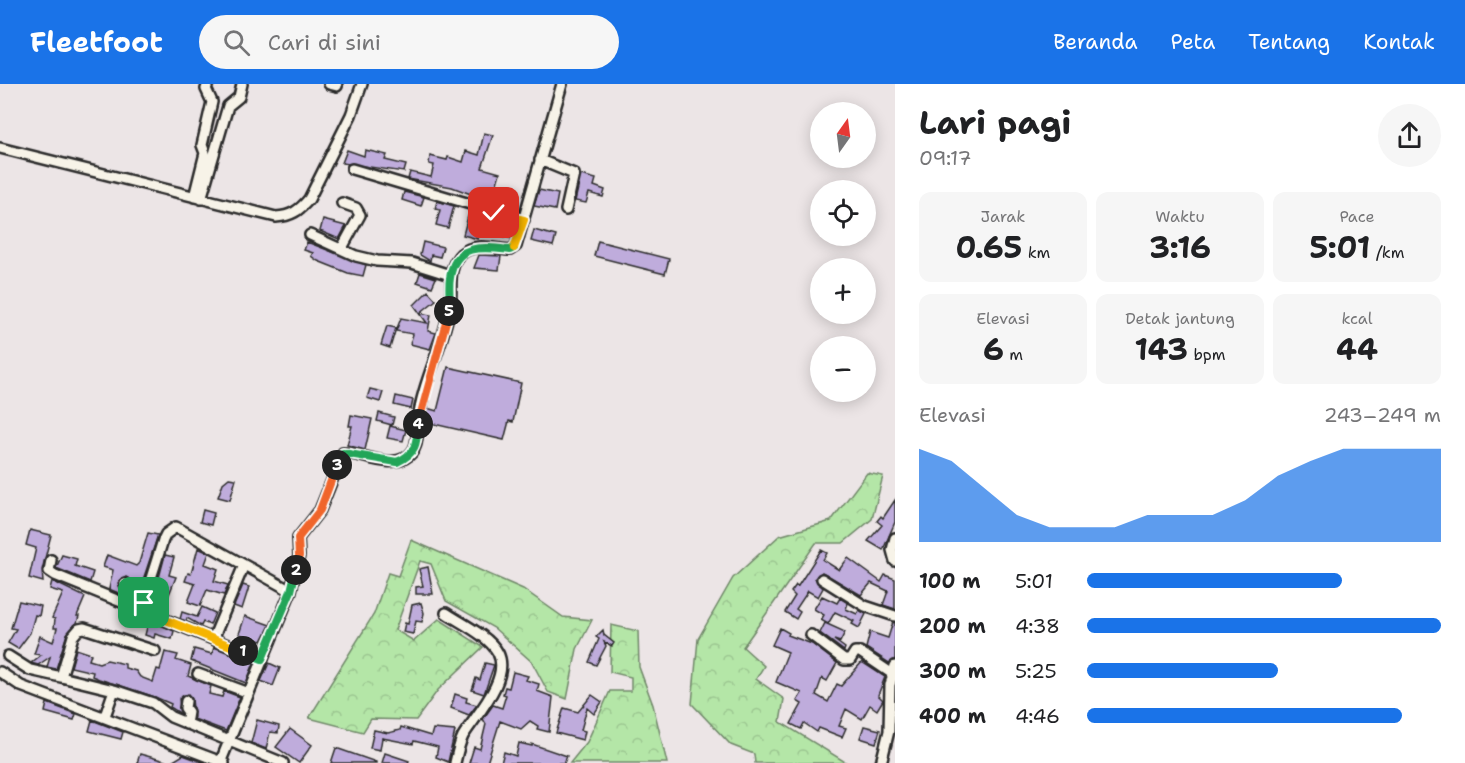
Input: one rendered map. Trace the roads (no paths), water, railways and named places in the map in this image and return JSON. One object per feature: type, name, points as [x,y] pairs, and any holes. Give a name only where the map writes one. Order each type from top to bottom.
[{"type":"street","points":[[198,198],[208,154],[202,145],[212,102],[206,89],[208,84]]},
{"type":"street","points":[[208,154],[217,150],[228,106],[239,97],[242,84]]},
{"type":"street","points":[[0,148],[276,217],[287,217],[300,210],[309,199],[351,115],[362,84]]},
{"type":"street","points":[[8,656],[26,677],[222,760],[291,591],[299,556],[298,538],[320,510],[343,453],[397,462],[408,457],[415,449],[419,418],[451,304],[450,275],[459,256],[465,251],[478,247],[513,249],[524,220],[562,84]]},
{"type":"street","points":[[212,102],[228,106]]},
{"type":"street","points":[[540,160],[574,174],[566,210]]},
{"type":"street","points":[[352,169],[524,220]]},
{"type":"street","points":[[342,203],[356,208],[360,214],[342,249]]},
{"type":"street","points":[[310,235],[377,261],[412,263],[450,275]]},
{"type":"street","points":[[142,606],[163,540],[171,529],[181,528],[291,591]]},
{"type":"street","points":[[895,538],[892,554],[895,561]]},
{"type":"street","points":[[51,560],[50,573],[142,606],[262,659]]},
{"type":"street","points":[[213,639],[244,565]]},
{"type":"street","points":[[822,579],[865,606],[895,616]]},
{"type":"street","points":[[125,584],[140,593],[142,606]]},
{"type":"street","points":[[446,613],[489,643],[498,652],[501,669],[480,715],[463,737],[455,763]]},
{"type":"street","points":[[61,677],[73,636],[79,629],[84,628],[155,651]]},
{"type":"street","points":[[811,635],[844,660],[850,660],[855,652],[860,652],[893,669],[889,731],[882,763]]},
{"type":"street","points":[[0,672],[26,677],[61,677],[153,703],[168,716],[228,743],[283,763]]},
{"type":"street","points":[[198,674],[249,693]]},
{"type":"street","points":[[107,712],[114,692]]},
{"type":"street","points":[[186,701],[185,708],[188,712],[186,724]]}]
